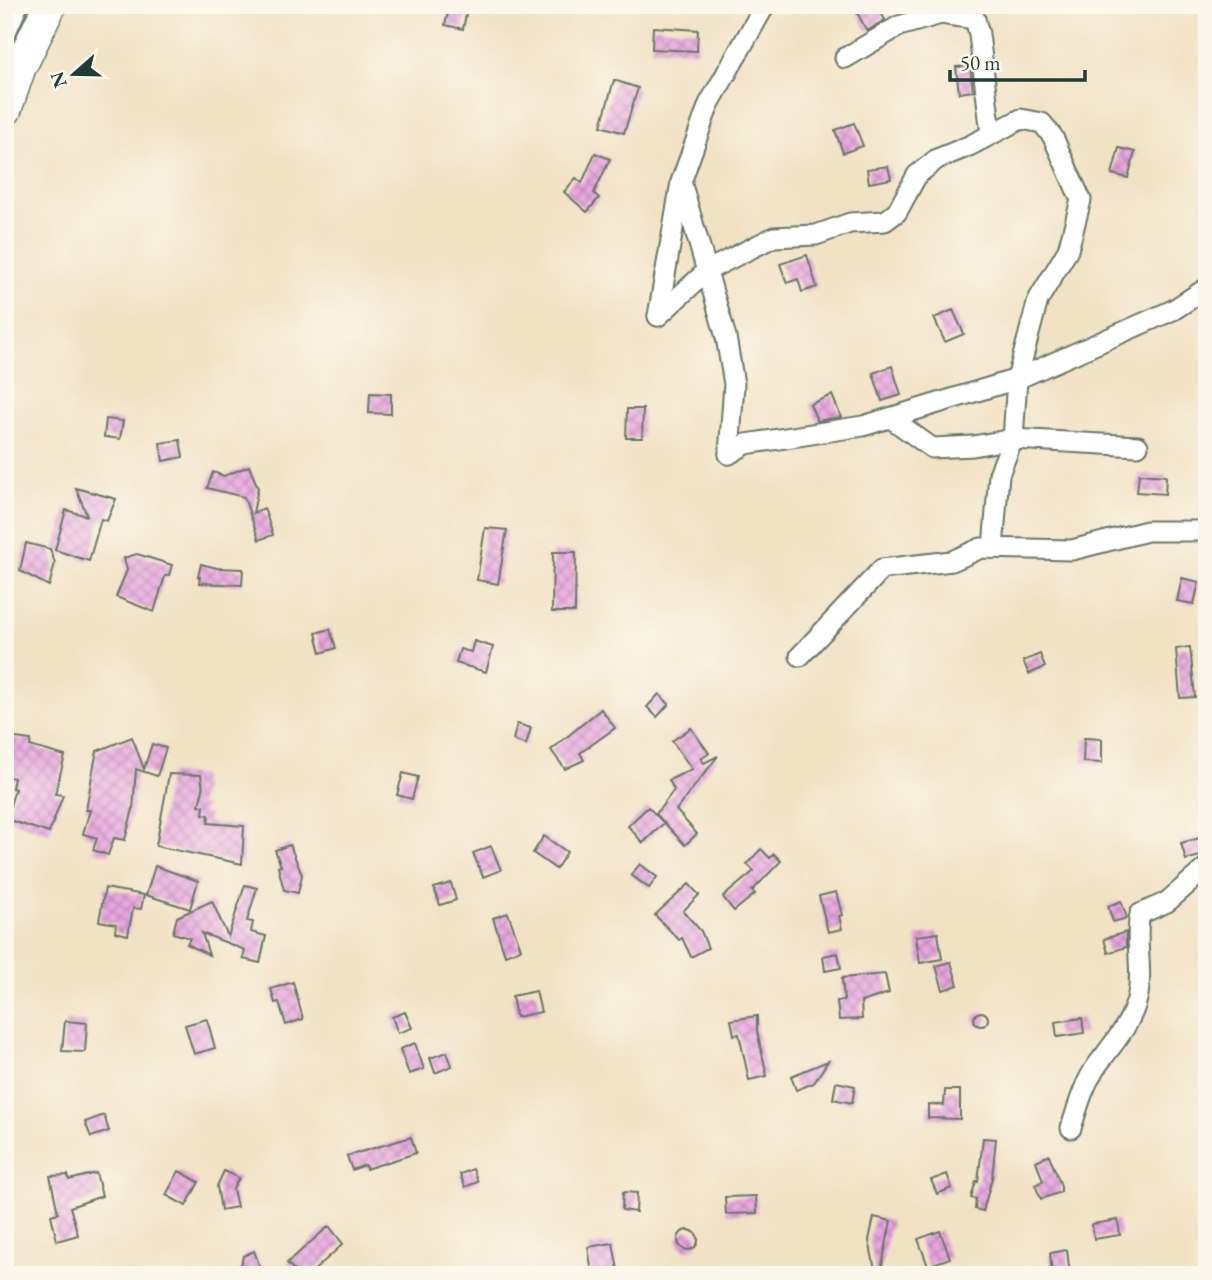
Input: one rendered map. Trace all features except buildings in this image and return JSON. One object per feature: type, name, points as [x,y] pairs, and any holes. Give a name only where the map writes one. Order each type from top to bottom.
[{"type":"main road","points":[[5,110],[19,69],[50,5]]},
{"type":"street","points":[[5,34],[18,5]]},
{"type":"street","points":[[765,5],[709,104],[681,182],[658,316],[708,271],[774,237],[816,236],[850,223],[885,221],[897,212],[916,175],[937,159],[1021,119],[1042,123],[1054,137],[1081,200],[1068,250],[1038,300],[1017,379],[1013,439],[999,474],[993,548]]},
{"type":"street","points":[[845,58],[899,26],[941,13],[975,19],[991,134]]},
{"type":"street","points":[[681,182],[726,338],[734,384],[729,454],[746,444],[892,419],[1017,379],[1173,310],[1207,288]]},
{"type":"street","points":[[1186,302],[1207,306]]},
{"type":"street","points":[[892,419],[932,448],[973,446],[1013,439],[1138,446]]},
{"type":"street","points":[[800,656],[882,569],[951,561],[981,548],[1072,550],[1147,531],[1207,531]]},
{"type":"street","points":[[1071,1128],[1085,1086],[1098,1064],[1114,1046],[1137,1000],[1140,949],[1136,929],[1140,914],[1167,902],[1207,867]]}]
